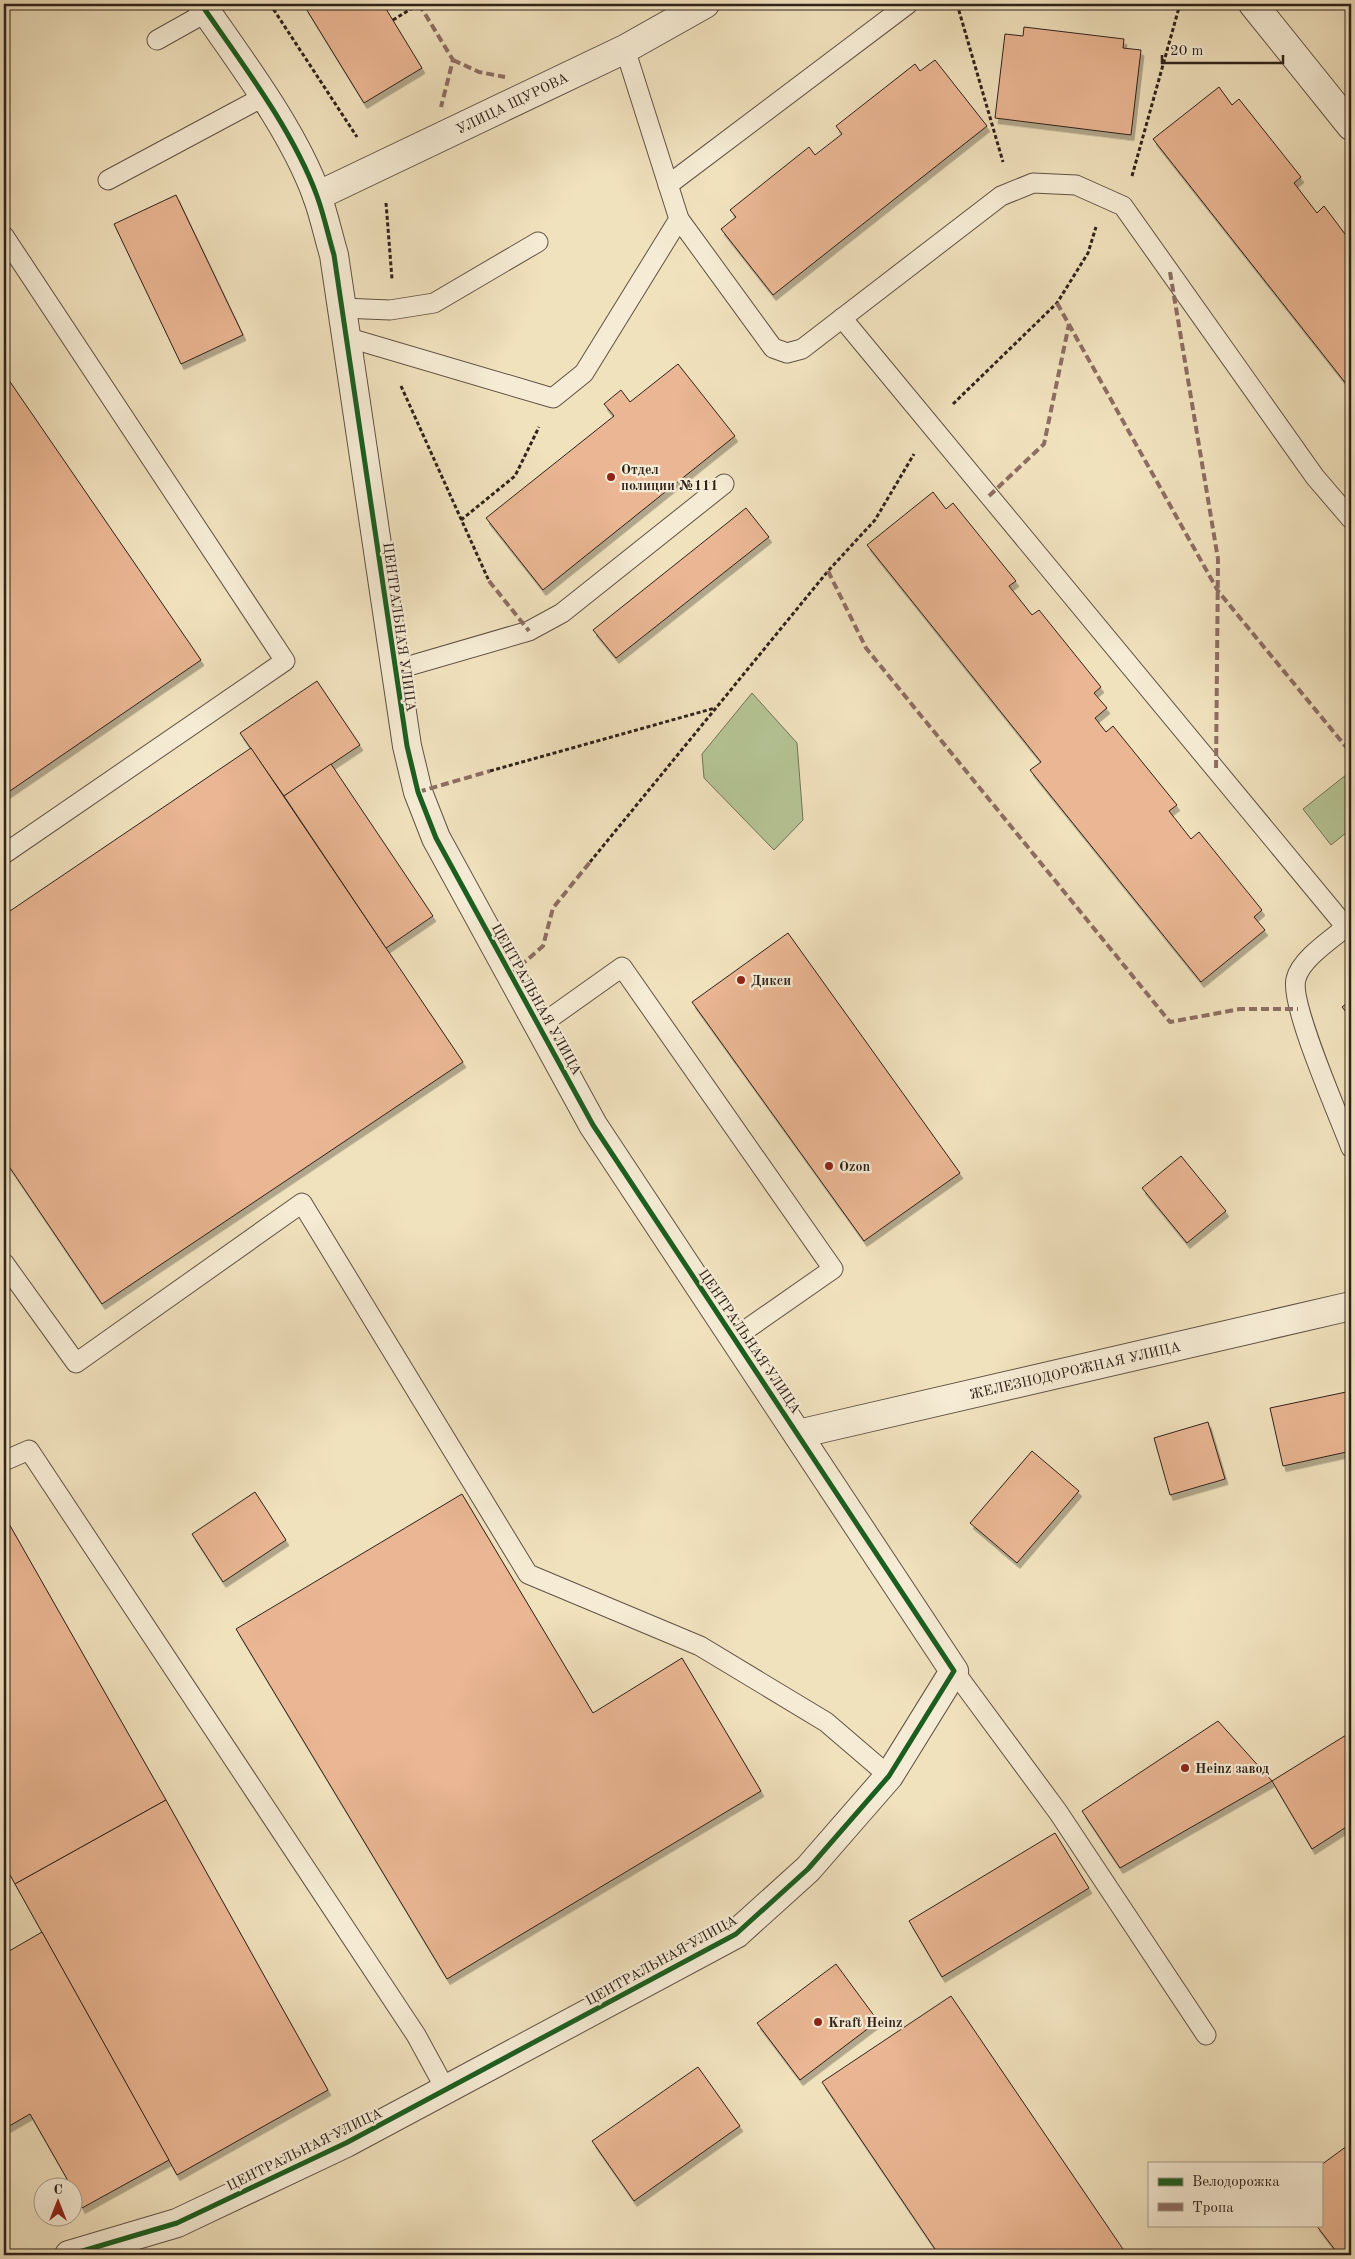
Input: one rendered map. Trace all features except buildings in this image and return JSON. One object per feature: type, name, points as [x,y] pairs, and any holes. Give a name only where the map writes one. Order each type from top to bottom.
[{"type":"street","name":"УЛИЦА ЩУРОВА","points":[[317,196],[625,49],[705,4]]},
{"type":"street","points":[[1253,4],[1351,126]]},
{"type":"street","name":"ЦЕНТРАЛЬНАЯ УЛИЦА","points":[[69,2255],[177,2223],[346,2143],[736,1934],[808,1869],[889,1776],[954,1671],[592,1125],[436,838],[416,783],[407,746],[334,255],[317,196],[294,148],[263,97],[204,8]]},
{"type":"street","name":"ЖЕЛЕЗНОДОРОЖНАЯ УЛИЦА","points":[[798,1434],[1351,1306]]},
{"type":"lane","points":[[668,185],[908,4]]},
{"type":"lane","points":[[157,40],[204,8]]},
{"type":"lane","points":[[625,49],[679,219],[773,348],[788,353],[802,349],[1001,196],[1033,183],[1076,185],[1123,206],[1315,477],[1351,519]]},
{"type":"lane","points":[[108,180],[263,97]]},
{"type":"lane","points":[[346,337],[553,398],[584,373],[679,219]]},
{"type":"lane","points":[[4,236],[285,661],[4,854]]},
{"type":"lane","points":[[342,308],[390,310],[434,303],[538,242]]},
{"type":"lane","points":[[842,318],[1349,925],[1306,961],[1296,980],[1298,1009],[1351,1148]]},
{"type":"lane","points":[[396,670],[529,631],[562,613],[724,484]]},
{"type":"lane","points":[[539,1026],[622,967],[833,1268],[734,1338]]},
{"type":"lane","points":[[4,1263],[76,1364],[302,1203],[528,1574],[700,1646],[826,1722],[889,1776]]},
{"type":"lane","points":[[4,1461],[29,1450],[416,2035],[446,2090]]},
{"type":"lane","points":[[954,1671],[1058,1812],[1206,2035]]},
{"type":"path","points":[[270,4],[361,144]]},
{"type":"path","points":[[393,20],[419,4]]},
{"type":"path","points":[[957,4],[1011,192]]},
{"type":"path","points":[[1123,206],[1180,4]]},
{"type":"path","points":[[590,862],[828,571],[875,520],[931,426],[1057,303],[1088,253],[1104,198]]},
{"type":"path","points":[[461,520],[515,476],[553,398]]},
{"type":"path","points":[[490,771],[716,708]]},
{"type":"green space","points":[[752,693],[797,743],[803,820],[774,850],[704,778],[702,754]]},
{"type":"green space","points":[[1351,771],[1351,829],[1331,845],[1303,809]]},
{"type":"marked path","points":[[419,4],[453,60],[441,107]]},
{"type":"marked path","points":[[453,60],[479,72],[505,77]]},
{"type":"marked path","points":[[1170,272],[1218,559],[1216,771]]},
{"type":"marked path","points":[[1057,303],[1218,591],[1351,753]]},
{"type":"marked path","points":[[989,496],[1044,444],[1069,324]]},
{"type":"marked path","points":[[828,571],[866,648],[1170,1022],[1240,1009],[1298,1009]]},
{"type":"marked path","points":[[489,581],[529,631]]},
{"type":"marked path","points":[[418,792],[490,771]]},
{"type":"marked path","points":[[511,974],[543,946],[553,908],[590,862]]},
{"type":"cycle path","points":[[69,2255],[177,2223],[346,2143],[736,1934],[808,1869],[889,1776],[954,1671],[593,1125],[436,838],[418,792],[407,746],[334,255],[324,218],[307,171],[294,146],[265,97],[201,4]]},
{"type":"place","name":"Отдел полиции №111","points":[[611,477]]},
{"type":"place","name":"Дикси","points":[[741,980]]},
{"type":"place","name":"Ozon","points":[[829,1166]]},
{"type":"place","name":"Heinz завод","points":[[1185,1768]]},
{"type":"place","name":"Kraft Heinz","points":[[818,2022]]}]
